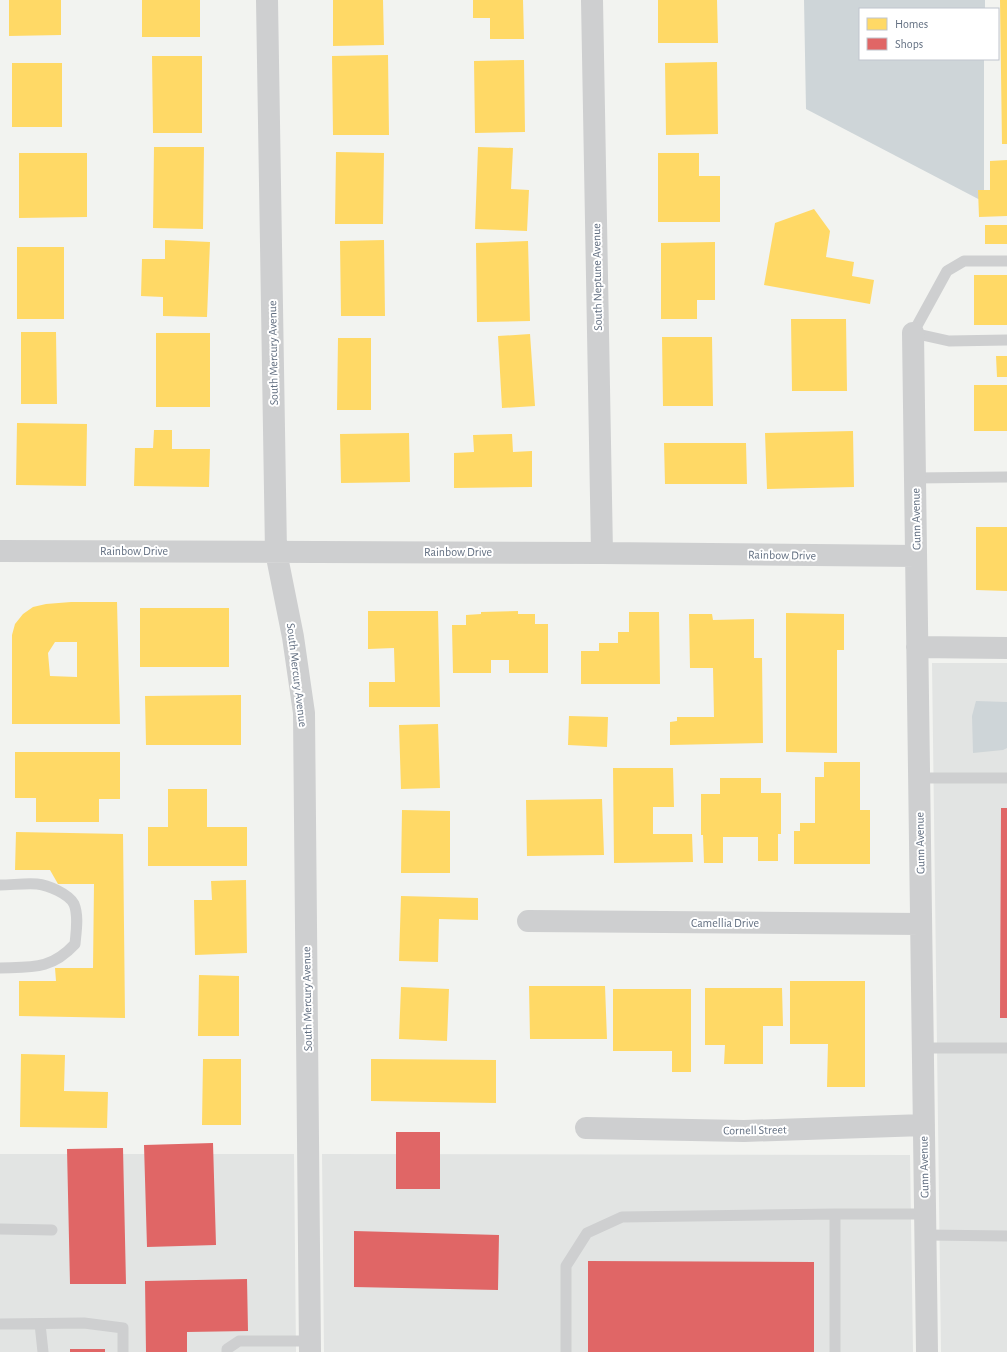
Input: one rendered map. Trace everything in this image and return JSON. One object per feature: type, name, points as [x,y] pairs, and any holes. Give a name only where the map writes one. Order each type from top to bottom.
[{"type":"street","name":"South Mercury Avenue","points":[[266,0],[276,552],[293,637],[304,713],[310,1347]]},
{"type":"street","name":"South Neptune Avenue","points":[[592,0],[602,553]]},
{"type":"street","name":"Gunn Avenue","points":[[913,333],[927,1352]]},
{"type":"street","name":"Rainbow Drive","points":[[0,551],[602,553],[916,556]]},
{"type":"street","points":[[917,647],[1007,648]]},
{"type":"street","name":"Camellia Drive","points":[[528,921],[921,924]]},
{"type":"street","name":"Cornell Street","points":[[586,1128],[744,1131],[924,1124]]},
{"type":"lane","points":[[1007,261],[964,261],[947,271],[913,333],[949,340],[1007,340]]},
{"type":"lane","points":[[915,478],[1007,477]]},
{"type":"lane","points":[[920,778],[1007,778]]},
{"type":"lane","points":[[0,885],[38,884],[49,888],[68,896],[74,904],[76,913],[75,944],[61,957],[53,962],[38,966],[0,968]]},
{"type":"lane","points":[[923,1048],[1007,1048]]},
{"type":"lane","points":[[835,1214],[835,1352]]},
{"type":"lane","points":[[566,1352],[566,1266],[587,1233],[622,1217],[835,1214],[925,1224],[1007,1236]]},
{"type":"lane","points":[[0,1229],[52,1230]]},
{"type":"lane","points":[[0,1324],[84,1323],[124,1328],[123,1352]]},
{"type":"lane","points":[[40,1324],[43,1352]]},
{"type":"lane","points":[[227,1352],[239,1342],[310,1347]]},
{"type":"shaded area","points":[[804,0],[985,0],[985,8],[859,8],[859,60],[984,60],[984,202],[806,109]]},
{"type":"shaded area","points":[[932,663],[1007,663],[1007,1352],[941,1352]]},
{"type":"shaded area","points":[[976,701],[1007,702],[1007,748],[1003,750],[973,753],[972,716]]},
{"type":"shaded area","points":[[0,1154],[294,1154],[296,1352],[0,1352]]},
{"type":"shaded area","points":[[322,1154],[910,1155],[913,1352],[324,1352]]},
{"type":"building: Homes","points":[[9,0],[61,0],[61,35],[9,36]]},
{"type":"building: Homes","points":[[142,0],[200,0],[200,37],[142,37]]},
{"type":"building: Homes","points":[[333,0],[383,0],[384,45],[333,46]]},
{"type":"building: Homes","points":[[473,0],[523,0],[524,39],[490,39],[490,18],[473,18]]},
{"type":"building: Homes","points":[[658,0],[717,0],[718,43],[658,43]]},
{"type":"building: Homes","points":[[1000,0],[1007,0],[1007,144],[1002,144]]},
{"type":"building: Homes","points":[[388,55],[389,135],[333,135],[332,56]]},
{"type":"building: Homes","points":[[152,56],[202,56],[202,133],[153,133]]},
{"type":"building: Homes","points":[[524,60],[525,132],[475,133],[474,61]]},
{"type":"building: Homes","points":[[717,62],[718,134],[666,135],[665,63]]},
{"type":"building: Homes","points":[[12,63],[62,63],[62,127],[12,127]]},
{"type":"building: Homes","points":[[154,147],[204,147],[203,229],[153,228]]},
{"type":"building: Homes","points":[[478,147],[513,148],[511,189],[529,190],[527,231],[475,229]]},
{"type":"building: Homes","points":[[336,152],[384,153],[383,224],[335,224]]},
{"type":"building: Homes","points":[[19,153],[87,153],[87,217],[19,218]]},
{"type":"building: Homes","points":[[658,153],[699,153],[699,176],[720,176],[720,222],[658,222]]},
{"type":"building: Homes","points":[[1007,160],[1007,216],[979,217],[978,190],[990,190],[990,161]]},
{"type":"building: Homes","points":[[814,209],[830,231],[826,257],[854,262],[852,276],[874,280],[870,304],[764,285],[775,223]]},
{"type":"building: Homes","points":[[985,225],[1007,225],[1007,244],[985,244]]},
{"type":"building: Homes","points":[[165,240],[210,242],[207,317],[163,316],[163,297],[141,296],[142,259],[165,259]]},
{"type":"building: Homes","points":[[384,240],[385,316],[341,316],[340,241]]},
{"type":"building: Homes","points":[[528,241],[530,321],[477,322],[476,243]]},
{"type":"building: Homes","points":[[715,242],[715,300],[697,300],[697,319],[661,319],[661,243]]},
{"type":"building: Homes","points":[[17,247],[64,247],[64,319],[17,319]]},
{"type":"building: Homes","points":[[974,275],[1007,275],[1007,325],[974,325]]},
{"type":"building: Homes","points":[[791,319],[846,319],[847,391],[792,391]]},
{"type":"building: Homes","points":[[21,332],[56,332],[57,404],[21,404]]},
{"type":"building: Homes","points":[[156,333],[210,333],[210,407],[156,407]]},
{"type":"building: Homes","points":[[530,334],[535,406],[502,408],[498,336]]},
{"type":"building: Homes","points":[[662,337],[712,337],[713,406],[663,406]]},
{"type":"building: Homes","points":[[338,338],[371,338],[371,410],[337,410]]},
{"type":"building: Homes","points":[[996,356],[1007,356],[1007,377],[997,377]]},
{"type":"building: Homes","points":[[974,385],[1007,385],[1007,431],[974,431]]},
{"type":"building: Homes","points":[[17,423],[87,424],[86,486],[16,485]]},
{"type":"building: Homes","points":[[154,430],[172,430],[172,449],[210,449],[209,487],[134,486],[135,448],[153,448]]},
{"type":"building: Homes","points":[[853,431],[854,487],[767,489],[765,433]]},
{"type":"building: Homes","points":[[409,433],[410,482],[341,483],[340,434]]},
{"type":"building: Homes","points":[[512,434],[513,452],[532,451],[532,487],[454,488],[454,453],[474,452],[473,435]]},
{"type":"building: Homes","points":[[664,443],[746,443],[747,484],[665,484]]},
{"type":"building: Homes","points":[[976,527],[1007,527],[1007,591],[976,590]]},
{"type":"building: Homes","points":[[71,602],[117,602],[120,724],[12,724],[12,635],[15,624],[23,614],[33,607],[46,604]],"holes":[[[55,642],[77,642],[77,677],[50,676],[48,653]]]},
{"type":"building: Homes","points":[[140,608],[229,608],[229,667],[140,667]]},
{"type":"building: Homes","points":[[368,611],[438,611],[440,707],[369,707],[369,682],[395,682],[394,648],[368,649]]},
{"type":"building: Homes","points":[[518,611],[518,614],[535,614],[535,624],[548,624],[548,673],[509,673],[509,660],[491,660],[491,673],[453,673],[452,625],[466,625],[466,615],[481,614],[481,612]]},
{"type":"building: Homes","points":[[629,612],[659,612],[660,684],[581,684],[581,651],[599,651],[599,643],[618,643],[618,632],[629,632]]},
{"type":"building: Homes","points":[[786,613],[844,614],[844,650],[837,650],[837,753],[786,752]]},
{"type":"building: Homes","points":[[689,614],[712,614],[713,620],[754,619],[754,658],[762,658],[763,743],[670,745],[670,722],[677,721],[677,717],[714,717],[713,668],[690,668]]},
{"type":"building: Homes","points":[[241,695],[241,745],[146,745],[145,696]]},
{"type":"building: Homes","points":[[569,716],[608,717],[607,747],[568,745]]},
{"type":"building: Homes","points":[[438,724],[440,788],[401,789],[399,725]]},
{"type":"building: Homes","points":[[15,752],[120,752],[120,799],[99,799],[99,822],[36,822],[36,798],[15,798]]},
{"type":"building: Homes","points":[[824,762],[860,762],[860,810],[870,810],[870,864],[794,864],[794,831],[800,831],[800,823],[815,823],[815,777],[824,777]]},
{"type":"building: Homes","points":[[613,768],[673,768],[674,807],[653,807],[653,834],[692,834],[693,862],[614,863]]},
{"type":"building: Homes","points":[[720,778],[761,778],[761,793],[781,793],[781,834],[778,834],[778,861],[758,861],[758,837],[723,837],[723,863],[704,863],[703,835],[701,835],[701,794],[720,794]]},
{"type":"building: Homes","points":[[168,789],[207,789],[207,827],[247,827],[247,866],[148,866],[148,827],[168,827]]},
{"type":"building: Homes","points":[[602,799],[604,855],[527,856],[526,800]]},
{"type":"building: Homes","points":[[402,810],[450,811],[450,873],[401,873]]},
{"type":"building: Homes","points":[[16,832],[123,834],[125,1018],[19,1016],[19,981],[56,981],[55,968],[93,968],[94,884],[58,884],[50,870],[15,870]]},
{"type":"building: Homes","points":[[246,880],[247,953],[195,955],[194,900],[212,900],[211,881]]},
{"type":"building: Homes","points":[[401,896],[478,898],[478,920],[439,919],[438,962],[399,961]]},
{"type":"building: Homes","points":[[199,975],[239,976],[239,1036],[198,1036]]},
{"type":"building: Homes","points":[[790,981],[865,981],[865,1087],[827,1087],[828,1044],[790,1044]]},
{"type":"building: Homes","points":[[529,986],[605,986],[607,1039],[530,1039]]},
{"type":"building: Homes","points":[[401,987],[449,989],[447,1041],[399,1039]]},
{"type":"building: Homes","points":[[705,988],[782,988],[783,1026],[763,1026],[763,1064],[724,1064],[725,1045],[705,1045]]},
{"type":"building: Homes","points":[[613,989],[691,989],[691,1072],[672,1072],[672,1051],[613,1051]]},
{"type":"building: Homes","points":[[21,1054],[65,1055],[64,1091],[108,1092],[107,1128],[20,1127]]},
{"type":"building: Homes","points":[[203,1059],[241,1059],[241,1125],[202,1125]]},
{"type":"building: Homes","points":[[371,1059],[496,1060],[496,1103],[371,1101]]},
{"type":"building: Shops","points":[[1001,808],[1007,808],[1007,1018],[1000,1018]]},
{"type":"building: Shops","points":[[396,1132],[440,1132],[440,1189],[396,1189]]},
{"type":"building: Shops","points":[[213,1143],[216,1245],[147,1247],[144,1145]]},
{"type":"building: Shops","points":[[123,1148],[126,1284],[70,1284],[67,1149]]},
{"type":"building: Shops","points":[[354,1231],[499,1235],[498,1290],[354,1287]]},
{"type":"building: Shops","points":[[588,1261],[814,1262],[814,1352],[588,1352]]},
{"type":"building: Shops","points":[[247,1279],[248,1331],[187,1332],[187,1352],[146,1352],[145,1281]]},
{"type":"building: Shops","points":[[70,1349],[105,1349],[105,1352],[70,1352]]}]
